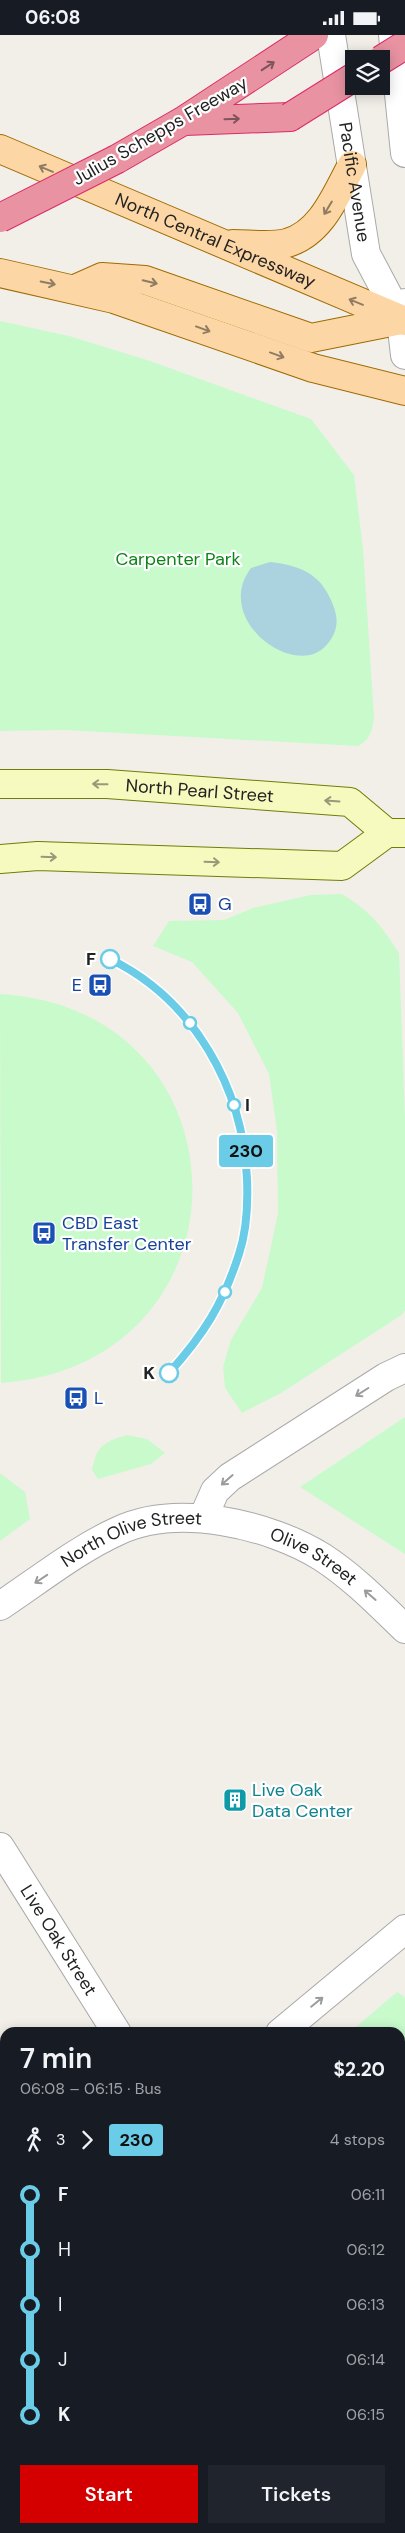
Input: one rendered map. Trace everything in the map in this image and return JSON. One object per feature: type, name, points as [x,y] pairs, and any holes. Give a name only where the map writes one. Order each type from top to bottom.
[{"type":"highway","name":"Julius Schepps Freeway","points":[[0,218],[78,181],[183,121],[314,35]]},
{"type":"highway","points":[[390,54],[405,45]]},
{"type":"highway","points":[[183,121],[290,117],[345,83]]},
{"type":"main road","name":"North Central Expressway","points":[[0,149],[223,245],[404,315]]},
{"type":"main road","points":[[223,245],[286,243],[303,236],[317,224],[352,165]]},
{"type":"main road","points":[[0,273],[75,289],[174,318],[313,368],[405,391]]},
{"type":"main road","points":[[75,289],[102,277],[146,280],[311,338],[404,315]]},
{"type":"main road","name":"North Pearl Street","points":[[0,784],[107,784],[350,802],[396,833],[342,866],[38,856],[0,859]]},
{"type":"street","name":"Pacific Avenue","points":[[331,35],[366,254],[404,315],[405,355]]},
{"type":"street","points":[[393,35],[405,153]]},
{"type":"street","name":"North Olive Street","points":[[0,1607],[82,1551],[119,1530],[162,1519],[203,1518],[215,1491],[230,1477],[386,1377],[405,1368]]},
{"type":"street","name":"Olive Street","points":[[203,1518],[255,1529],[288,1540],[322,1557],[372,1596],[405,1629]]},
{"type":"street","name":"Live Oak Street","points":[[0,1847],[113,2027]]},
{"type":"street","points":[[287,2027],[405,1929]]},
{"type":"green space","name":"Carpenter Park","points":[[0,321],[69,336],[150,361],[311,419],[354,475],[363,549],[374,717],[366,740],[358,746],[66,730],[0,731]]},
{"type":"green space","points":[[342,894],[361,907],[375,920],[399,953],[405,1119],[405,1310],[403,1314],[281,1393],[242,1413],[225,1388],[223,1367],[231,1340],[262,1288],[278,1213],[277,1131],[269,1074],[238,1013],[192,962],[153,946],[169,921],[224,920],[253,908],[311,895]]},
{"type":"green space","points":[[0,994],[84,1014],[144,1058],[180,1119],[192,1187],[181,1256],[145,1316],[85,1361],[1,1383]]},
{"type":"green space","points":[[405,1417],[405,1554],[300,1487]]},
{"type":"green space","points":[[127,1435],[147,1439],[165,1453],[151,1464],[98,1479],[92,1470],[99,1450],[112,1440]]},
{"type":"green space","points":[[0,1473],[25,1492],[30,1519],[0,1541]]},
{"type":"green space","points":[[397,1992],[405,1997],[405,2027],[356,2027]]},
{"type":"water","points":[[270,562],[296,567],[312,575],[324,587],[329,596],[336,613],[335,630],[329,642],[316,653],[299,656],[281,651],[264,641],[250,626],[242,608],[242,588],[251,568]]},
{"type":"bus line","name":"230","points":[[110,959],[127,967],[171,1002],[206,1045],[231,1094],[245,1147],[248,1203],[240,1252],[223,1299],[197,1341],[169,1373]]},
{"type":"place","name":"G","points":[[200,904]]},
{"type":"place","name":"F","points":[[110,959]]},
{"type":"place","name":"E","points":[[100,985]]},
{"type":"place","name":"I","points":[[234,1105]]},
{"type":"place","name":"CBD East Transfer Center","points":[[44,1233]]},
{"type":"place","name":"K","points":[[169,1373]]},
{"type":"place","name":"L","points":[[76,1398]]},
{"type":"place","name":"Live Oak Data Center","points":[[235,1800]]}]
